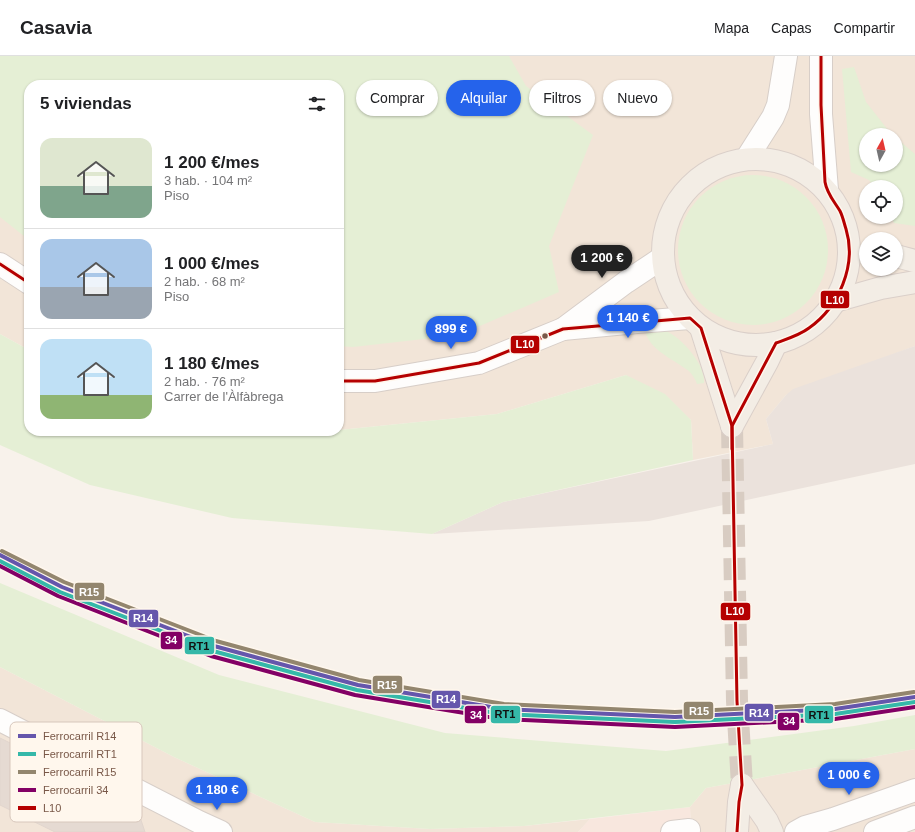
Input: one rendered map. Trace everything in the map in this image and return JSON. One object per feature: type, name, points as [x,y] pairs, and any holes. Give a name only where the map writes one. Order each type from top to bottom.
[{"type":"main road","points":[[747,158],[777,160],[804,172],[827,190],[858,247],[848,265],[845,277],[835,301],[824,316],[810,328],[776,343],[750,345],[725,340],[696,323],[676,301],[666,280],[662,258],[664,229],[675,202],[694,180],[719,165],[747,158]]},
{"type":"main road","points":[[903,258],[915,261]]},
{"type":"main road","points":[[835,301],[881,288],[915,282]]},
{"type":"main road","points":[[696,323],[732,426],[776,343]]},
{"type":"main road","points":[[737,832],[738,802],[742,785],[767,821],[772,832]]},
{"type":"street","points":[[747,158],[773,116],[778,105],[786,56]]},
{"type":"street","points":[[820,56],[821,114],[827,190]]},
{"type":"street","points":[[344,381],[375,381],[479,362],[563,329],[626,282],[662,258]]},
{"type":"street","points":[[0,264],[24,280]]},
{"type":"street","points":[[563,329],[637,322],[696,323]]},
{"type":"street","points":[[0,720],[10,725]]},
{"type":"street","points":[[796,832],[805,827],[833,819],[915,790]]},
{"type":"street","points":[[142,798],[196,827],[221,832]]},
{"type":"street","points":[[876,832],[915,817]]},
{"type":"shaded area","points":[[0,56],[915,56],[915,346],[786,395],[766,419],[773,444],[693,460],[691,420],[626,375],[497,414],[344,429],[344,80],[24,80],[24,347],[0,334]]},
{"type":"shaded area","points":[[915,346],[915,464],[649,521],[432,534],[503,502],[773,444],[766,419],[793,389]]},
{"type":"shaded area","points":[[0,667],[106,722],[10,722],[10,822],[142,822],[142,740],[174,757],[315,822],[430,829],[524,826],[590,819],[578,832],[0,832]]},
{"type":"shaded area","points":[[915,749],[915,832],[691,832],[690,807],[706,788]]},
{"type":"shaded area","points":[[690,807],[691,832],[578,832],[590,819]]},
{"type":"green space","points":[[0,56],[509,56],[526,86],[529,88],[529,116],[567,116],[593,135],[549,246],[559,292],[459,335],[353,347],[344,346],[344,80],[24,80],[24,236],[0,217]]},
{"type":"green space","points":[[854,67],[866,102],[886,128],[859,128],[859,172],[903,172],[903,144],[915,154],[915,226],[901,224],[903,224],[903,180],[869,180],[851,172],[842,69]]},
{"type":"green space","points":[[746,175],[760,175],[775,178],[788,184],[801,192],[811,202],[825,228],[828,250],[827,265],[822,279],[811,298],[801,308],[775,322],[760,325],[746,325],[731,322],[718,316],[705,308],[695,298],[681,272],[678,257],[678,243],[681,228],[687,215],[695,202],[705,192],[731,178]]},
{"type":"green space","points":[[647,328],[666,331],[686,346],[697,360],[701,368],[704,376],[704,383],[697,384],[693,375],[688,370],[656,348],[648,338],[645,331]]},
{"type":"green space","points":[[0,334],[24,347],[24,436],[344,436],[344,430],[497,414],[626,375],[665,394],[691,420],[693,460],[503,502],[432,534],[232,518],[90,485],[0,445]]},
{"type":"green space","points":[[0,583],[219,675],[445,733],[666,751],[854,726],[915,715],[915,749],[706,788],[690,807],[524,826],[430,829],[315,822],[174,757],[142,740],[142,722],[106,722],[0,667]]},
{"type":"building","points":[[0,738],[10,743],[10,810],[0,805]]},
{"type":"building","points":[[35,822],[142,822],[145,832],[55,832]]},
{"type":"tunnel","points":[[732,426],[737,701],[742,785]]},
{"type":"rail line","name":"R15","points":[[2,551],[64,582],[216,641],[359,680],[504,704],[675,712],[835,704],[914,692]]},
{"type":"rail line","name":"R14","points":[[0,555],[62,587],[214,646],[358,685],[503,709],[675,717],[835,709],[915,697]]},
{"type":"rail line","name":"RT1","points":[[0,561],[60,592],[213,651],[357,690],[502,714],[675,722],[835,714],[915,702]]},
{"type":"rail line","name":"34","points":[[0,566],[58,596],[211,656],[355,695],[501,719],[675,727],[835,719],[915,707]]},
{"type":"transit line","name":"L10","points":[[732,449],[732,426],[776,343],[802,333],[820,319],[837,297],[847,271],[849,243],[846,229],[841,213],[829,194],[825,182],[821,105],[821,56]]},
{"type":"transit line","name":"L10","points":[[0,264],[24,280]]},
{"type":"transit line","name":"L10","points":[[344,381],[375,381],[479,363],[563,329],[690,318],[701,328],[732,426],[737,701],[742,785],[737,832]]}]
